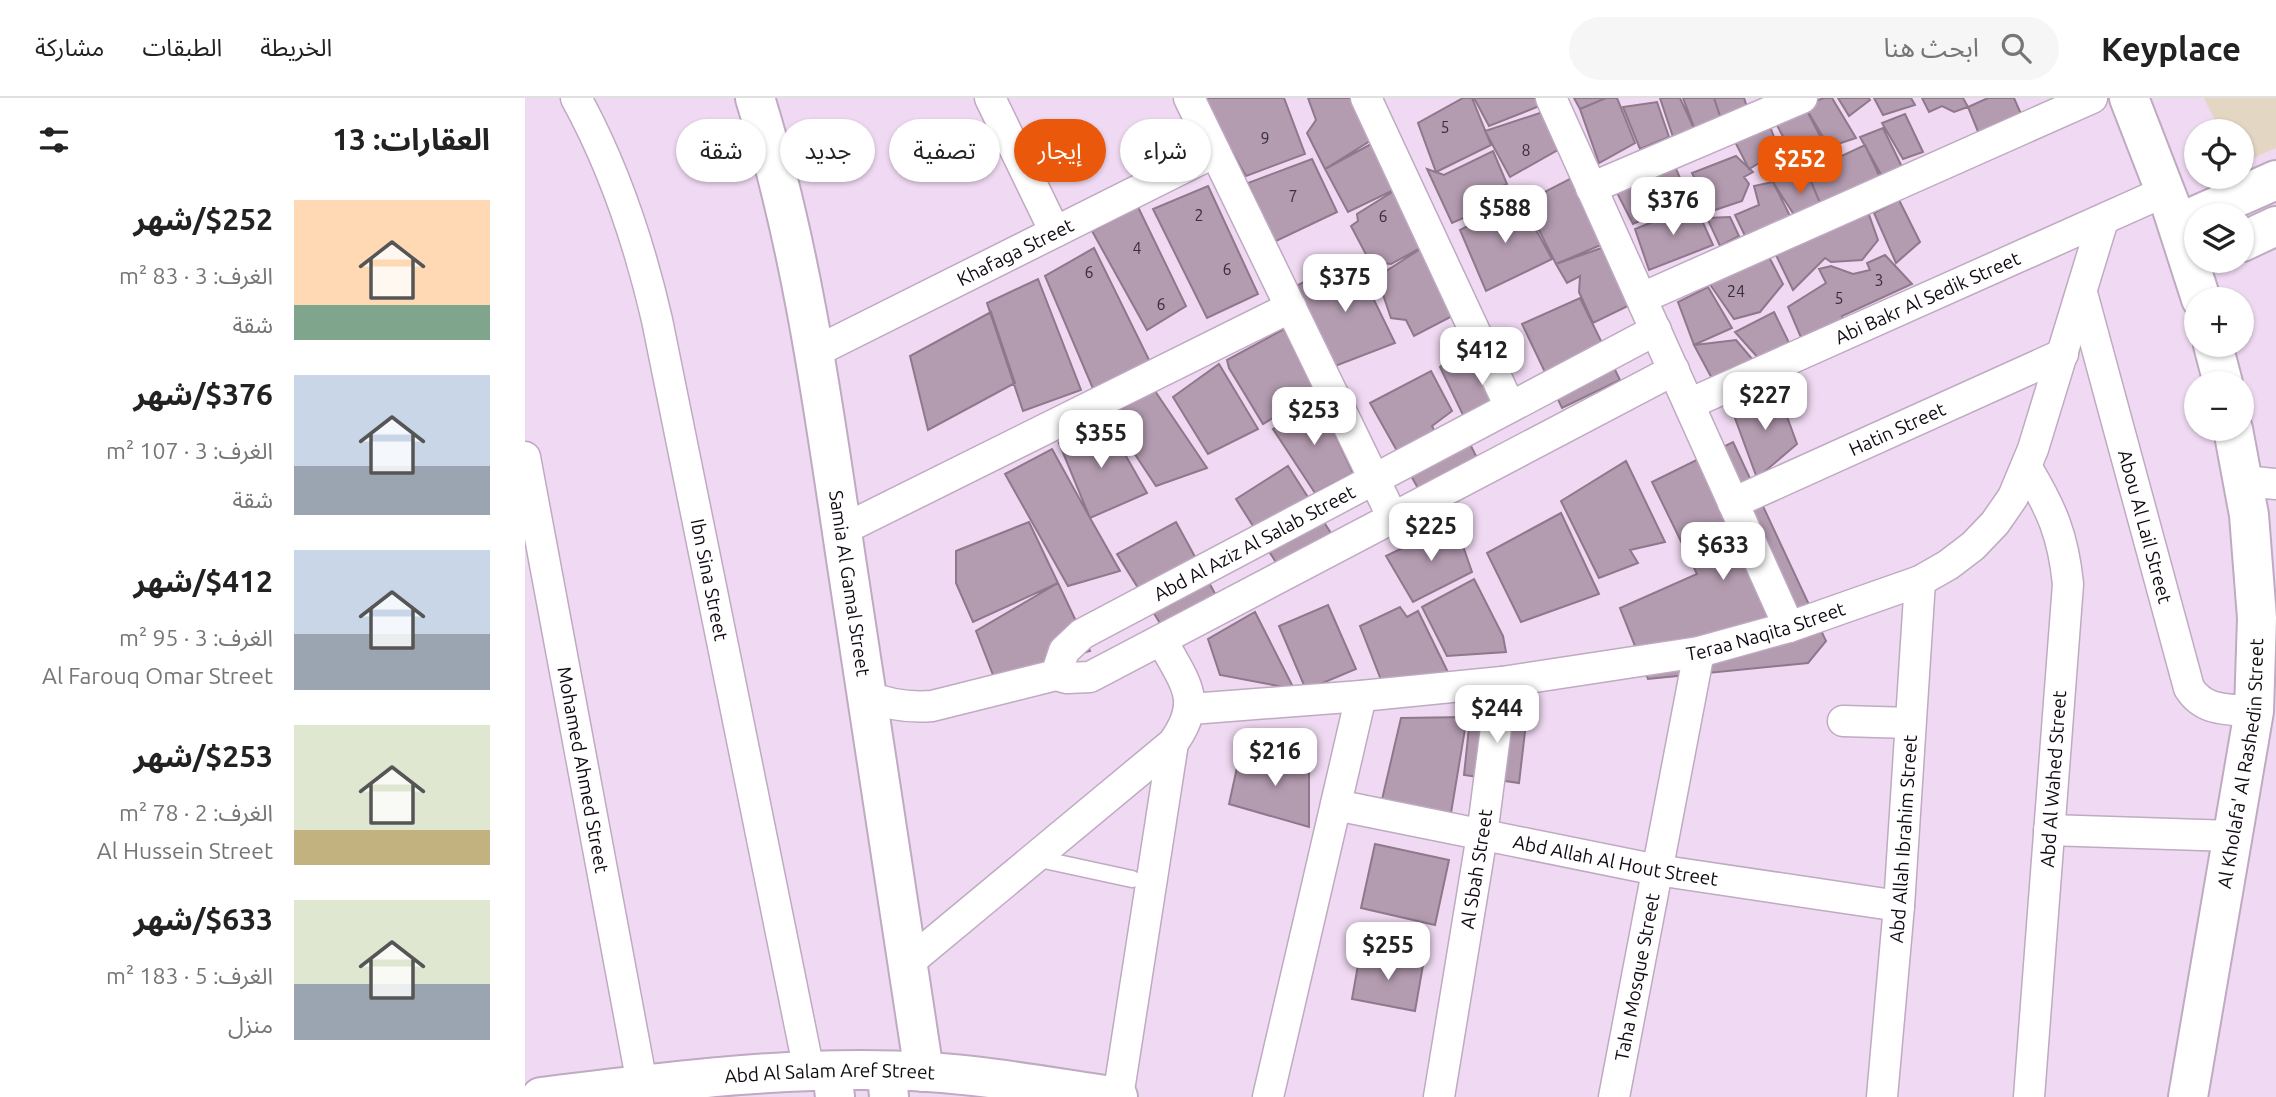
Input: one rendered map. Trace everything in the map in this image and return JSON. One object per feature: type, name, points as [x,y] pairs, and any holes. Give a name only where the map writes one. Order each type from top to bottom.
[{"type":"main road","name":"Samia Al Gamal Street","points":[[755,98],[787,210],[813,352],[908,963],[900,1080]]},
{"type":"main road","points":[[2129,98],[2184,211]]},
{"type":"main road","points":[[2208,203],[2276,180]]},
{"type":"main road","points":[[2254,236],[2276,226]]},
{"type":"main road","name":"Al Kholafa' Al Rashedin Street","points":[[2188,1097],[2266,653],[2257,618],[2249,515],[2259,482],[2239,441]]},
{"type":"main road","name":"Abd Al Salam Aref Street","points":[[541,1097],[642,1084],[826,1080],[900,1080],[1118,1097]]},
{"type":"street","name":"Ibn Sina Street","points":[[576,98],[594,130],[621,191],[648,281],[826,1080]]},
{"type":"street","points":[[990,98],[1055,232]]},
{"type":"street","points":[[1189,98],[1393,518]]},
{"type":"street","points":[[1366,98],[1510,407]]},
{"type":"street","points":[[1551,98],[1789,627]]},
{"type":"street","points":[[1591,188],[1802,98]]},
{"type":"street","points":[[1642,298],[2092,98]]},
{"type":"street","name":"Khafaga Street","points":[[813,352],[1215,152]]},
{"type":"street","name":"Abi Bakr Al Sedik Street","points":[[1689,404],[2103,220],[2184,211]]},
{"type":"street","name":"Teraa Naqita Street","points":[[1191,709],[1361,696],[1502,681],[1699,652],[1789,627],[1920,581],[1973,547],[1995,523],[2013,497],[2027,468],[2103,220]]},
{"type":"street","name":"Abou Al Lail Street","points":[[2082,293],[2189,688],[2195,697],[2212,708],[2254,711]]},
{"type":"street","points":[[842,530],[1291,307]]},
{"type":"street","name":"Abd Al Aziz Al Salab Street","points":[[1056,675],[1064,651],[1082,634],[1656,330]]},
{"type":"street","name":"Hatin Street","points":[[1733,503],[2063,354]]},
{"type":"street","points":[[867,696],[898,706],[932,706],[1056,675],[1067,678],[1090,677],[1674,370]]},
{"type":"street","name":"Mohamed Ahmed Street","points":[[525,457],[642,1084]]},
{"type":"street","name":"Abd Al Wahed Street","points":[[2027,468],[2055,521],[2064,549],[2067,584],[2029,1097]]},
{"type":"street","name":"Abd Allah Ibrahim Street","points":[[1882,1097],[1899,906],[1920,581]]},
{"type":"street","points":[[908,963],[1173,743],[1182,731],[1191,709],[1188,691],[1162,640]]},
{"type":"street","name":"Taha Mosque Street","points":[[1614,1097],[1699,652]]},
{"type":"street","name":"Al Sbah Street","points":[[1439,1097],[1482,835],[1502,681]]},
{"type":"street","points":[[1268,1097],[1361,696]]},
{"type":"street","points":[[1843,721],[1910,723]]},
{"type":"street","points":[[1118,1097],[1173,743]]},
{"type":"street","name":"Abd Allah Al Hout Street","points":[[1336,804],[1657,870],[1899,906]]},
{"type":"street","points":[[2049,830],[2232,836]]},
{"type":"lane","points":[[1035,858],[1132,879]]},
{"type":"shaded area","points":[[2204,98],[2276,98],[2276,148],[2254,158],[2254,119],[2214,119]]},
{"type":"building","points":[[1202,98],[1284,98],[1305,154],[1246,176]]},
{"type":"building","points":[[1308,98],[1368,98],[1386,131],[1325,169],[1307,133],[1316,120]]},
{"type":"building","points":[[1463,98],[1472,98],[1491,145],[1436,172],[1418,123]]},
{"type":"building","points":[[1474,98],[1539,98],[1542,105],[1489,126]]},
{"type":"building","points":[[1574,98],[1606,98],[1580,109]]},
{"type":"building","points":[[1606,98],[1617,98],[1635,143],[1599,163],[1580,109]]},
{"type":"building","points":[[1660,98],[1680,98],[1697,135],[1675,143]]},
{"type":"building","points":[[1683,98],[1714,98],[1721,119],[1697,135]]},
{"type":"building","points":[[1714,98],[1744,98],[1748,110],[1721,119]]},
{"type":"building","points":[[1832,98],[1856,138],[1829,147],[1804,105]]},
{"type":"building","points":[[1838,98],[1869,98],[1870,100],[1849,116]]},
{"type":"building","points":[[1874,98],[1911,98],[1915,105],[1883,115]]},
{"type":"building","points":[[1922,98],[1963,98],[1968,107],[1954,112],[1942,106],[1929,112]]},
{"type":"building","points":[[1988,98],[2014,98],[2025,123],[1981,139],[1968,107]]},
{"type":"building","points":[[1657,102],[1669,137],[1640,149],[1623,107]]},
{"type":"building","points":[[1804,105],[1821,138],[1792,153],[1774,120]]},
{"type":"building","points":[[1546,111],[1563,147],[1510,177],[1485,131]]},
{"type":"building","points":[[1905,114],[1923,152],[1903,159],[1882,123]]},
{"type":"building","points":[[1767,118],[1779,151],[1749,169],[1731,134]]},
{"type":"building","points":[[1883,128],[1903,169],[1882,176],[1860,137]]},
{"type":"building","points":[[1384,137],[1402,186],[1348,212],[1325,169]]},
{"type":"building","points":[[1865,145],[1884,186],[1823,210],[1807,172]]},
{"type":"building","points":[[1493,151],[1507,184],[1492,191],[1498,203],[1452,223],[1427,169],[1444,175]]},
{"type":"building","points":[[1736,156],[1753,172],[1744,177],[1749,184],[1742,201],[1712,211],[1692,173]]},
{"type":"building","points":[[1312,159],[1337,212],[1274,242],[1248,183]]},
{"type":"building","points":[[1672,160],[1689,198],[1633,224],[1612,183]]},
{"type":"building","points":[[1591,168],[1622,236],[1556,264],[1525,202]]},
{"type":"building","points":[[1807,172],[1823,210],[1798,221],[1773,182]]},
{"type":"building","points":[[1773,182],[1793,222],[1747,240],[1735,215],[1759,205],[1754,186]]},
{"type":"building","points":[[1208,186],[1258,294],[1207,318],[1153,209]]},
{"type":"building","points":[[1402,186],[1428,244],[1391,264],[1370,262],[1351,226],[1358,221],[1357,214]]},
{"type":"building","points":[[1519,199],[1552,259],[1486,291],[1460,230]]},
{"type":"building","points":[[1899,200],[1920,242],[1896,263],[1874,213]]},
{"type":"building","points":[[1695,205],[1713,245],[1649,270],[1635,229]]},
{"type":"building","points":[[1138,207],[1186,306],[1147,330],[1092,231]]},
{"type":"building","points":[[1867,209],[1878,240],[1862,260],[1831,262],[1825,258],[1793,290],[1774,251]]},
{"type":"building","points":[[1730,217],[1739,236],[1720,246],[1707,218]]},
{"type":"building","points":[[1428,244],[1460,312],[1414,336],[1406,320],[1391,318],[1377,277]]},
{"type":"building","points":[[1607,246],[1636,302],[1593,323],[1579,292],[1580,276],[1567,283],[1556,264]]},
{"type":"building","points":[[1094,248],[1152,366],[1094,391],[1045,276]]},
{"type":"building","points":[[1768,255],[1783,284],[1760,312],[1734,319],[1709,283]]},
{"type":"building","points":[[1885,255],[1912,284],[1842,316],[1846,330],[1805,347],[1788,307],[1826,283],[1819,269],[1831,266],[1853,274],[1870,270],[1867,263]]},
{"type":"building","points":[[1353,257],[1395,343],[1330,368],[1298,285]]},
{"type":"building","points":[[1038,279],[1081,390],[1023,411],[987,303]]},
{"type":"building","points":[[1708,287],[1732,328],[1694,345],[1678,302]]},
{"type":"building","points":[[1580,298],[1620,380],[1562,408],[1522,324]]},
{"type":"building","points":[[991,312],[1015,383],[928,430],[910,356]]},
{"type":"building","points":[[1774,312],[1792,349],[1760,360],[1735,332]]},
{"type":"building","points":[[1284,329],[1315,392],[1263,424],[1229,368],[1227,360]]},
{"type":"building","points":[[1487,329],[1524,414],[1475,440],[1440,367]]},
{"type":"building","points":[[1736,340],[1758,366],[1716,386],[1694,345]]},
{"type":"building","points":[[1219,364],[1258,429],[1208,454],[1173,397]]},
{"type":"building","points":[[1431,371],[1452,411],[1432,426],[1436,434],[1459,422],[1480,464],[1419,490],[1370,403]]},
{"type":"building","points":[[1155,391],[1207,468],[1156,486],[1109,415]]},
{"type":"building","points":[[1778,392],[1797,444],[1757,478],[1732,410]]},
{"type":"building","points":[[1319,400],[1353,473],[1315,493],[1273,429]]},
{"type":"building","points":[[1106,421],[1147,493],[1090,518],[1059,443]]},
{"type":"building","points":[[1733,442],[1826,641],[1808,663],[1648,679],[1620,608],[1697,574],[1652,482]]},
{"type":"building","points":[[1052,449],[1120,571],[1068,586],[1005,474]]},
{"type":"building","points":[[1626,461],[1665,542],[1630,550],[1638,563],[1599,578],[1561,501]]},
{"type":"building","points":[[1288,466],[1336,541],[1277,564],[1236,499]]},
{"type":"building","points":[[1561,513],[1599,594],[1521,622],[1487,553]]},
{"type":"building","points":[[1029,522],[1058,583],[973,622],[956,583],[956,551]]},
{"type":"building","points":[[1176,522],[1218,599],[1163,628],[1117,554]]},
{"type":"building","points":[[1455,523],[1472,572],[1413,602],[1386,556]]},
{"type":"building","points":[[1474,579],[1503,636],[1506,652],[1447,656],[1422,607]]},
{"type":"building","points":[[1058,583],[1090,651],[995,680],[976,631]]},
{"type":"building","points":[[1328,605],[1356,669],[1306,690],[1279,626]]},
{"type":"building","points":[[1400,607],[1407,617],[1418,611],[1461,699],[1392,708],[1360,626]]},
{"type":"building","points":[[1255,612],[1294,689],[1220,675],[1208,639]]},
{"type":"building","points":[[1528,706],[1519,783],[1464,775],[1470,718]]},
{"type":"building","points":[[1467,717],[1447,837],[1377,821],[1401,718]]},
{"type":"building","points":[[1278,754],[1309,759],[1309,827],[1229,804],[1238,763],[1274,761]]},
{"type":"building","points":[[1375,844],[1449,860],[1435,925],[1361,908]]},
{"type":"building","points":[[1360,954],[1423,965],[1415,1011],[1352,999]]}]
